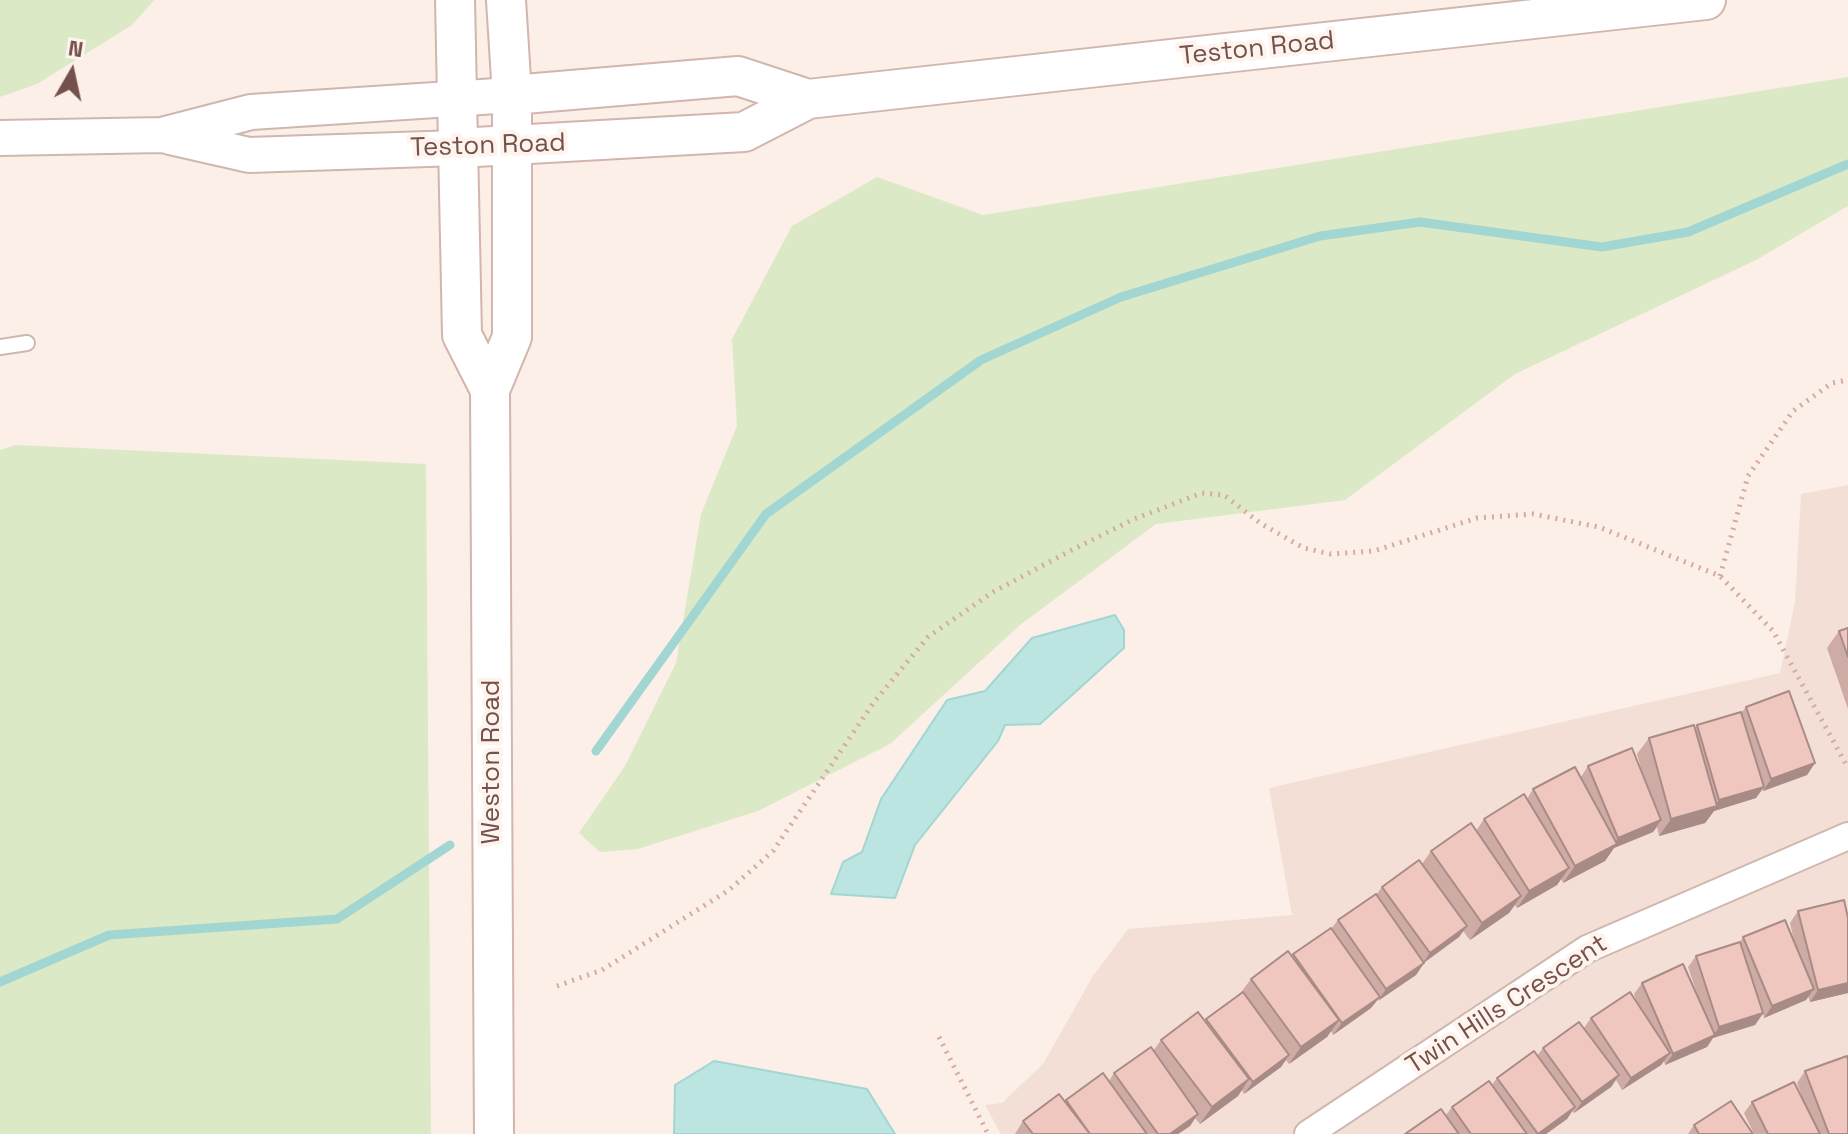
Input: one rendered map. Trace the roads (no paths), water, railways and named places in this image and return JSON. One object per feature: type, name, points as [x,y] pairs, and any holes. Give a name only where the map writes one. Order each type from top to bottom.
[{"type":"main road","name":"Weston Road","points":[[455,0],[462,335],[490,390]]},
{"type":"main road","name":"Weston Road","points":[[494,1134],[490,390],[512,337],[512,95],[506,0]]},
{"type":"main road","name":"Teston Road","points":[[458,148],[744,132],[808,99],[1706,0]]},
{"type":"main road","name":"Teston Road","points":[[512,95],[738,76],[808,99]]},
{"type":"street","name":"Teston Road","points":[[0,138],[162,135],[251,112],[512,95]]},
{"type":"street","name":"Teston Road","points":[[162,135],[249,155],[458,148]]},
{"type":"street","name":"Twin Hills Crescent","points":[[1308,1134],[1587,949],[1848,836]]},
{"type":"lane","points":[[0,347],[27,343]]},
{"type":"water","points":[[1115,615],[1124,630],[1124,648],[1040,724],[1005,725],[998,741],[915,845],[895,898],[831,894],[843,862],[862,852],[881,799],[947,700],[985,691],[1032,638]]},
{"type":"water","points":[[714,1061],[867,1089],[895,1134],[674,1134],[675,1085]]},
{"type":"waterway","points":[[596,751],[766,514],[981,360],[1121,297],[1320,236],[1420,222],[1602,247],[1688,232],[1848,164]]},
{"type":"waterway","points":[[0,982],[109,935],[337,919],[450,845]]}]
